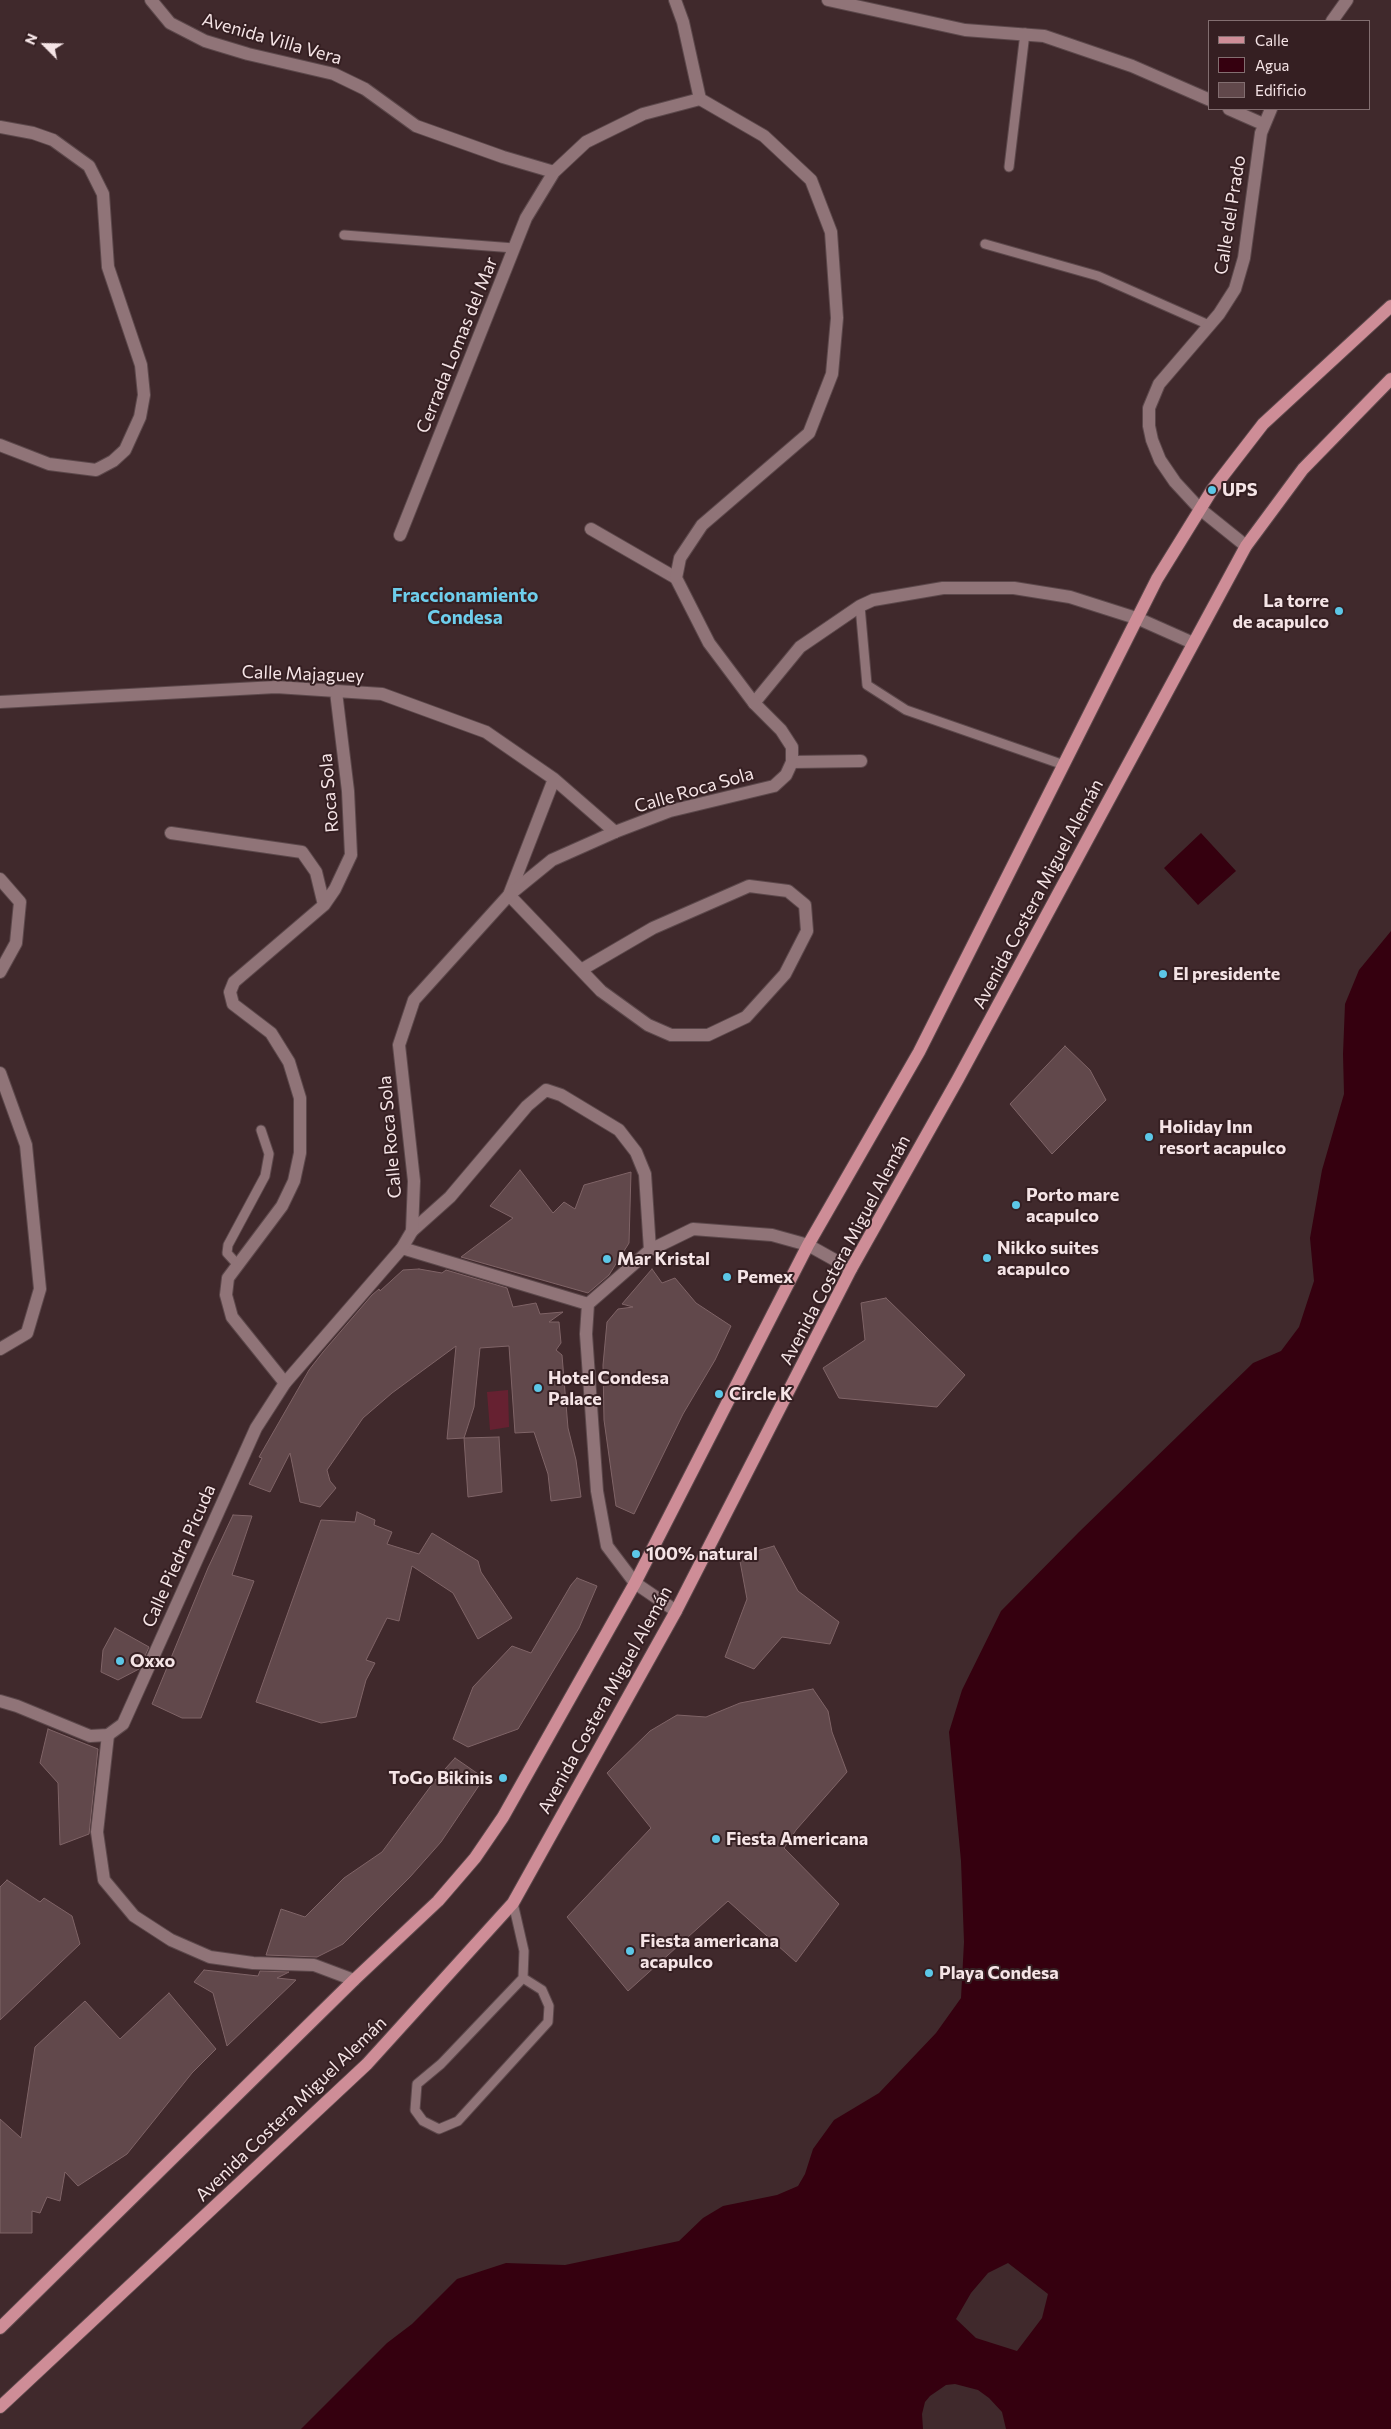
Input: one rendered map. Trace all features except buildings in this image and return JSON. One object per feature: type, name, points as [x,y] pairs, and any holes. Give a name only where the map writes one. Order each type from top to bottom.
[{"type":"main road","name":"Avenida Costera Miguel Alemán","points":[[0,2328],[354,1980],[438,1901],[475,1858],[503,1818],[635,1583],[808,1245],[919,1052],[1139,619],[1157,579],[1212,490],[1263,424],[1391,306]]},
{"type":"main road","name":"Avenida Costera Miguel Alemán","points":[[0,2407],[367,2064],[512,1903],[676,1611],[852,1269],[958,1079],[1246,546],[1303,469],[1391,379]]},
{"type":"street","name":"Avenida Villa Vera","points":[[151,0],[170,23],[204,41],[248,54],[334,74],[366,89],[416,126],[503,157],[554,172]]},
{"type":"street","points":[[675,0],[683,22],[700,99],[764,136],[811,180],[831,232],[837,318],[832,374],[809,433],[702,525],[680,558],[676,578]]},
{"type":"street","points":[[828,0],[965,30],[1044,36],[1132,66],[1208,99]]},
{"type":"street","points":[[1333,20],[1347,0]]},
{"type":"street","name":"Cerrada Lomas del Mar","points":[[400,535],[526,218],[554,172],[586,142],[644,114],[700,99]]},
{"type":"street","points":[[1231,110],[1263,124]]},
{"type":"street","name":"Calle del Prado","points":[[1246,546],[1200,509],[1175,482],[1160,460],[1148,426],[1149,408],[1159,384],[1226,305],[1238,280],[1244,258],[1259,140],[1263,124],[1270,110]]},
{"type":"street","points":[[0,127],[33,133],[53,140],[89,166],[103,194],[108,268],[141,365],[144,395],[140,417],[125,450],[114,461],[96,470],[49,464],[0,445]]},
{"type":"street","points":[[591,530],[676,578],[709,643],[754,703],[781,730],[792,747],[792,762],[861,761]]},
{"type":"street","points":[[754,703],[800,647],[860,606],[873,600],[943,588],[1014,588],[1070,597],[1139,619],[1193,643]]},
{"type":"street","name":"Calle Majaguey","points":[[0,702],[276,687],[382,694],[486,732],[554,779],[615,832]]},
{"type":"street","name":"Roca Sola","points":[[285,1383],[232,1317],[226,1295],[228,1278],[282,1206],[294,1181],[300,1153],[300,1098],[289,1062],[271,1033],[233,1004],[230,992],[234,982],[324,904],[335,889],[351,856],[348,791],[336,692]]},
{"type":"street","name":"Calle Roca Sola","points":[[402,1248],[412,1231],[414,1181],[399,1045],[414,1000],[509,895],[552,860],[615,832],[670,811],[774,786],[786,775],[792,762]]},
{"type":"street","points":[[554,779],[509,895],[601,991],[648,1025],[671,1035],[708,1035],[746,1017],[786,974],[807,931],[805,905],[788,891],[749,886],[653,928],[582,970]]},
{"type":"street","points":[[171,833],[302,852],[316,872],[324,904]]},
{"type":"street","points":[[0,879],[20,902],[16,942],[0,972]]},
{"type":"street","points":[[0,1073],[26,1145],[40,1289],[27,1333],[0,1349]]},
{"type":"street","points":[[412,1231],[450,1197],[526,1106],[546,1090],[560,1094],[619,1130],[636,1152],[645,1174],[650,1250]]},
{"type":"street","points":[[676,1611],[635,1583],[607,1546],[597,1491],[586,1334],[588,1304],[650,1250],[693,1229],[772,1235],[808,1245],[852,1269]]},
{"type":"street","points":[[402,1248],[588,1304]]},
{"type":"street","name":"Calle Piedra Picuda","points":[[108,1735],[123,1724],[256,1428],[285,1383],[402,1248]]},
{"type":"street","points":[[0,1702],[17,1706],[90,1736],[108,1735],[97,1832],[104,1880],[134,1916],[171,1940],[210,1957],[253,1963],[314,1965],[354,1980]]},
{"type":"lane","points":[[1009,167],[1025,34]]},
{"type":"lane","points":[[344,235],[514,248]]},
{"type":"lane","points":[[985,244],[1098,276],[1209,325]]},
{"type":"lane","points":[[860,606],[867,685],[906,710],[1064,765]]},
{"type":"lane","points":[[237,1264],[227,1253],[228,1245],[265,1176],[269,1154],[261,1130]]},
{"type":"lane","points":[[512,1903],[524,1951],[523,1978],[441,2064],[417,2084],[415,2110],[423,2121],[439,2129],[458,2122],[548,2022],[549,2006],[542,1990],[523,1978]]},
{"type":"shaded area","points":[[508,1390],[509,1427],[490,1430],[487,1392]]},
{"type":"water","points":[[1201,833],[1236,871],[1198,905],[1164,868]]},
{"type":"water","points":[[1391,931],[1391,2429],[1006,2429],[1002,2412],[989,2398],[978,2390],[955,2384],[946,2385],[930,2396],[925,2402],[922,2414],[923,2429],[301,2429],[387,2343],[412,2324],[457,2279],[506,2263],[565,2265],[679,2241],[703,2218],[723,2206],[777,2195],[798,2186],[805,2174],[813,2149],[834,2120],[879,2093],[936,2033],[961,1998],[964,1942],[961,1861],[949,1732],[962,1690],[1001,1611],[1079,1532],[1253,1363],[1281,1351],[1299,1327],[1314,1281],[1310,1238],[1322,1170],[1344,1094],[1345,1004],[1359,970]],"holes":[[[1008,2263],[1048,2294],[1042,2318],[1017,2351],[976,2338],[956,2319],[971,2293],[988,2273]]]},
{"type":"place","name":"UPS","points":[[1212,490]]},
{"type":"place","name":"La torre de acapulco","points":[[1339,611]]},
{"type":"place","name":"El presidente","points":[[1163,974]]},
{"type":"place","name":"Holiday Inn resort acapulco","points":[[1149,1137]]},
{"type":"place","name":"Porto mare acapulco","points":[[1016,1205]]},
{"type":"place","name":"Nikko suites acapulco","points":[[987,1258]]},
{"type":"place","name":"Mar Kristal","points":[[607,1259]]},
{"type":"place","name":"Pemex","points":[[727,1277]]},
{"type":"place","name":"Hotel Condesa Palace","points":[[538,1388]]},
{"type":"place","name":"Circle K","points":[[719,1394]]},
{"type":"place","name":"100% natural","points":[[636,1554]]},
{"type":"place","name":"Oxxo","points":[[120,1661]]},
{"type":"place","name":"ToGo Bikinis","points":[[503,1778]]},
{"type":"place","name":"Fiesta Americana","points":[[716,1839]]},
{"type":"place","name":"Fiesta americana acapulco","points":[[630,1951]]},
{"type":"place","name":"Playa Condesa","points":[[929,1973]]},
{"type":"district","name":"Fraccionamiento Condesa","points":[[465,607]]}]
